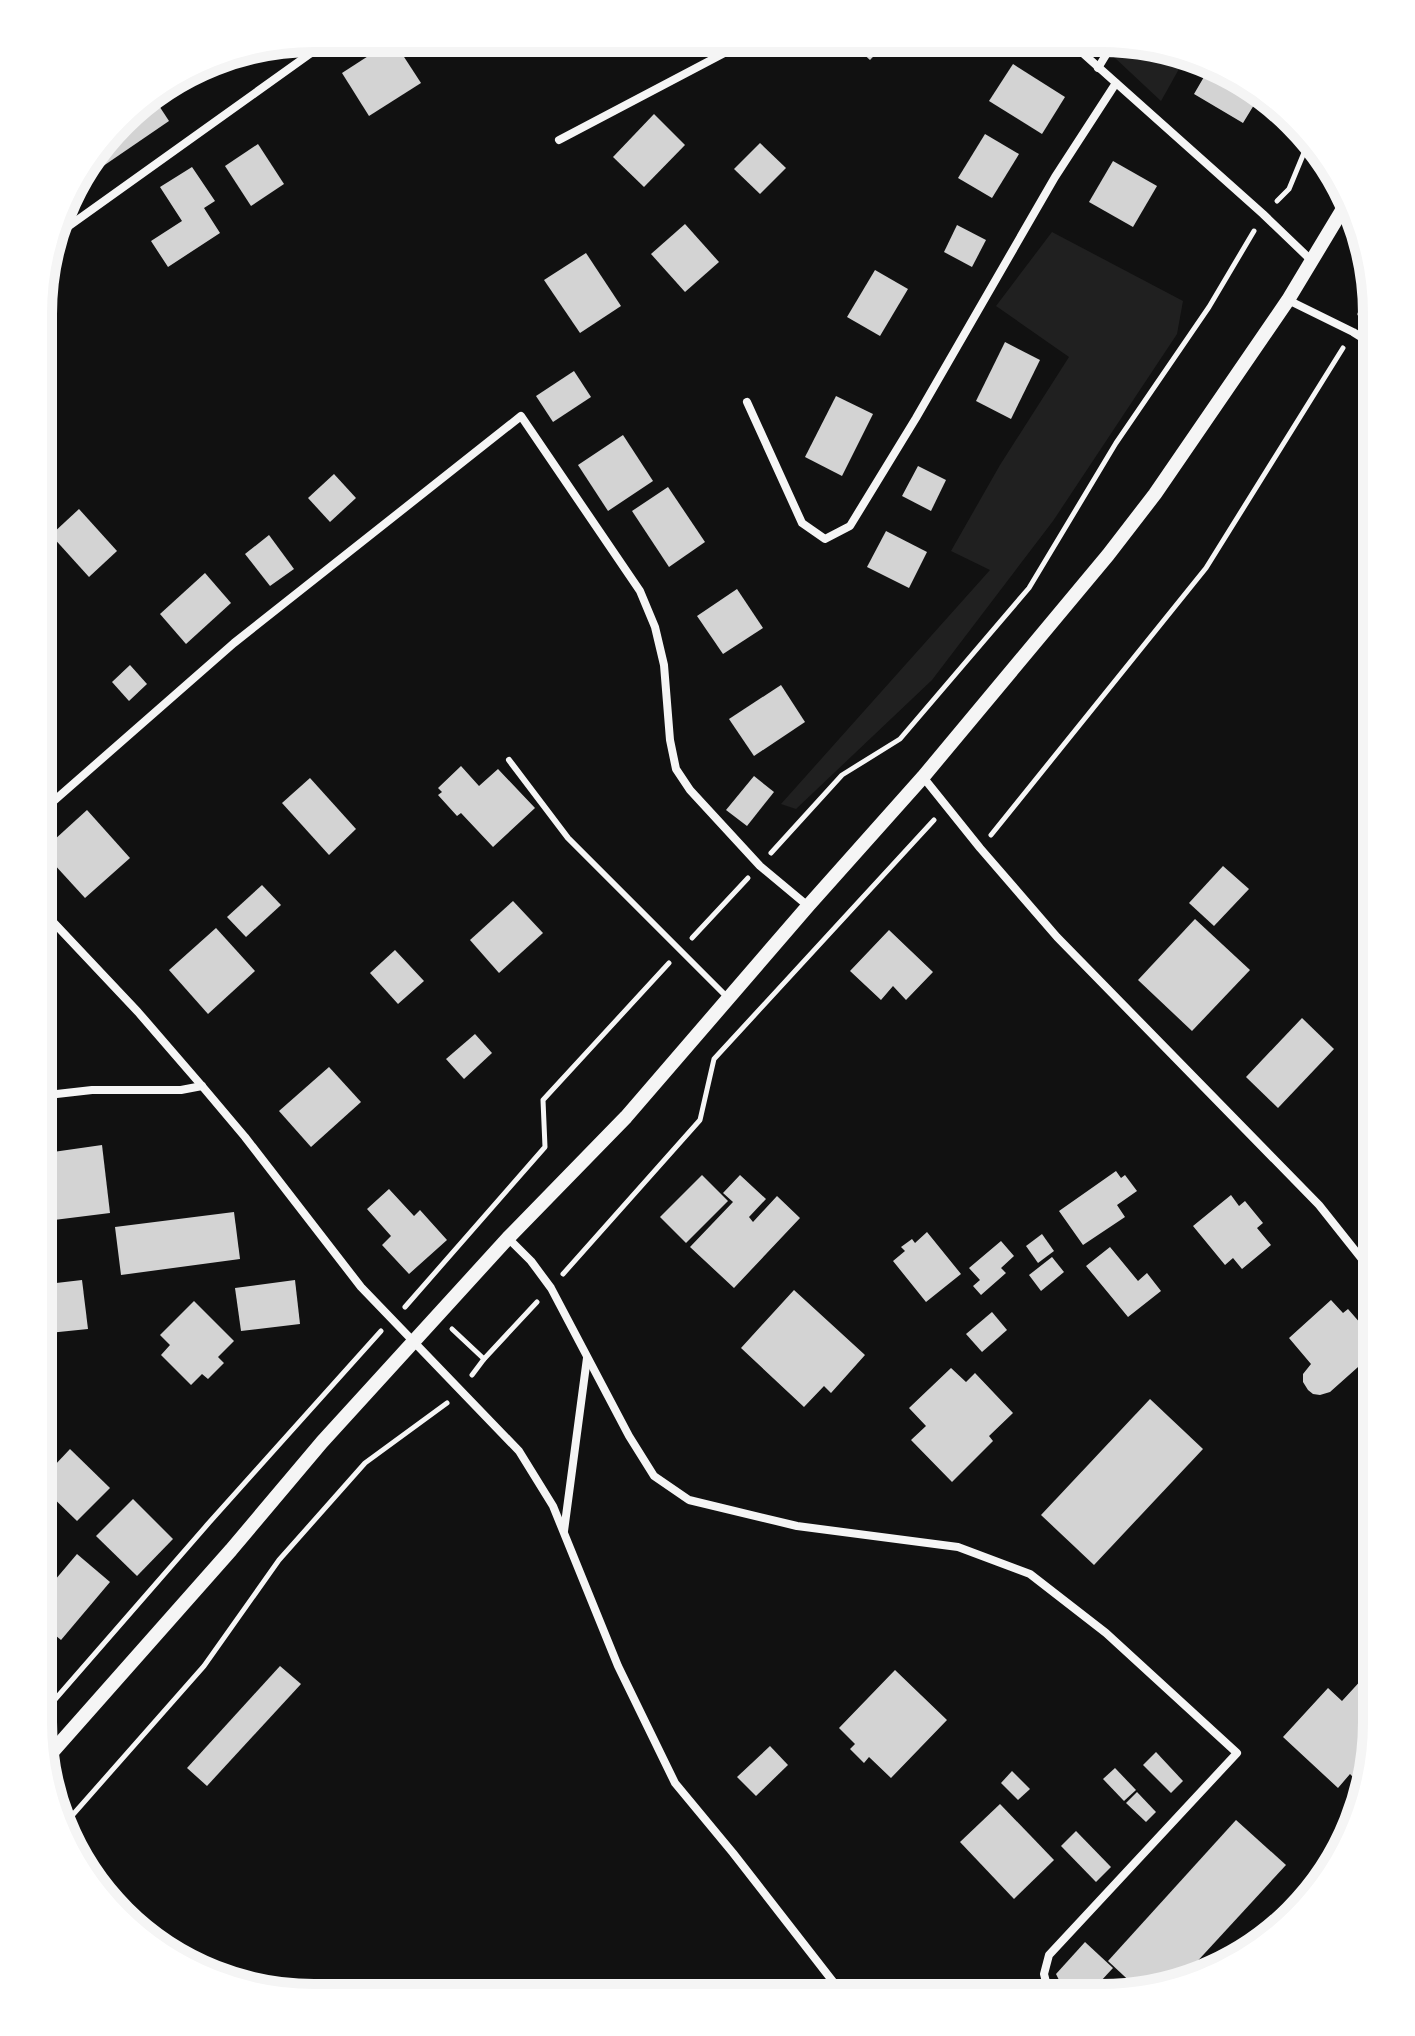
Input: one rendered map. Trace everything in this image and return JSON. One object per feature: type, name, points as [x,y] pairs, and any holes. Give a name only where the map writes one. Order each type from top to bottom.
[{"type":"street","points":[[67,227],[312,52]]},
{"type":"street","points":[[559,140],[726,52]]},
{"type":"street","points":[[1081,52],[1312,261]]},
{"type":"street","points":[[1098,68],[1107,52]]},
{"type":"street","points":[[747,402],[802,523],[825,539],[850,526],[1055,177],[1116,83]]},
{"type":"street","points":[[54,1750],[322,1442],[508,1238],[626,1117],[923,777],[1118,543],[1155,494],[1288,300],[1341,211]]},
{"type":"street","points":[[1288,300],[1363,338]]},
{"type":"street","points":[[52,802],[234,643],[521,416],[640,591],[655,627],[664,665],[670,740],[676,769],[690,790],[760,866],[808,906]]},
{"type":"street","points":[[923,777],[1057,937],[1319,1205],[1362,1260]]},
{"type":"street","points":[[52,921],[202,1086],[361,1287],[519,1451],[553,1506],[618,1666],[675,1783],[835,1984]]},
{"type":"street","points":[[52,1095],[92,1090],[181,1090],[202,1086]]},
{"type":"street","points":[[508,1238],[531,1261],[551,1288],[654,1476],[689,1500],[797,1526],[958,1547],[1030,1574],[1106,1633],[1237,1753],[1049,1955],[1044,1974],[1046,1984]]},
{"type":"street","points":[[563,1532],[587,1356]]},
{"type":"lane","points":[[509,760],[568,838],[728,998]]},
{"type":"path","points":[[52,1703],[545,1147],[543,1100],[842,775],[900,739],[1029,588],[1116,443],[1209,307],[1263,214],[1289,189],[1305,150]]},
{"type":"path","points":[[980,848],[1206,568],[1353,332],[1363,307]]},
{"type":"path","points":[[71,1817],[204,1666],[279,1560],[365,1463],[443,1407],[460,1390],[484,1359],[700,1120],[714,1059],[946,806]]},
{"type":"shaded area","points":[[1116,53],[1135,54],[1181,65],[1161,101],[1114,57]]},
{"type":"shaded area","points":[[1052,232],[1183,301],[1177,334],[1053,521],[932,680],[796,809],[781,804],[990,570],[951,551],[1000,465],[1069,357],[996,306]]},
{"type":"building","points":[[374,52],[401,52],[421,83],[369,116],[342,73]]},
{"type":"building","points":[[861,52],[878,52],[870,60]]},
{"type":"building","points":[[1013,64],[1065,97],[1042,134],[989,101]]},
{"type":"building","points":[[1206,74],[1255,103],[1243,123],[1194,94]]},
{"type":"building","points":[[158,104],[169,121],[94,172],[117,141],[155,106]]},
{"type":"building","points":[[654,114],[685,145],[644,187],[613,157]]},
{"type":"building","points":[[985,134],[1019,154],[992,198],[958,178]]},
{"type":"building","points":[[760,143],[786,168],[760,194],[734,169]]},
{"type":"building","points":[[258,144],[284,184],[251,206],[225,166]]},
{"type":"building","points":[[1113,161],[1157,186],[1133,227],[1089,202]]},
{"type":"building","points":[[192,167],[215,201],[204,208],[220,233],[168,267],[151,241],[182,221],[160,187]]},
{"type":"building","points":[[685,224],[719,262],[685,292],[651,254]]},
{"type":"building","points":[[957,225],[986,240],[972,267],[944,252]]},
{"type":"building","points":[[586,253],[621,306],[580,333],[544,280]]},
{"type":"building","points":[[875,270],[908,289],[880,336],[847,317]]},
{"type":"building","points":[[1005,342],[1040,360],[1011,419],[976,401]]},
{"type":"building","points":[[574,371],[591,397],[553,422],[536,396]]},
{"type":"building","points":[[836,396],[873,414],[842,476],[805,457]]},
{"type":"building","points":[[623,435],[653,481],[608,511],[578,465]]},
{"type":"building","points":[[918,466],[946,480],[931,511],[902,496]]},
{"type":"building","points":[[334,474],[356,498],[330,522],[308,498]]},
{"type":"building","points":[[668,487],[705,542],[669,567],[632,511]]},
{"type":"building","points":[[79,509],[117,551],[89,577],[52,534]]},
{"type":"building","points":[[886,531],[927,552],[909,588],[867,567]]},
{"type":"building","points":[[269,535],[294,569],[270,586],[245,554]]},
{"type":"building","points":[[205,573],[231,603],[186,644],[160,614]]},
{"type":"building","points":[[737,589],[763,628],[723,654],[697,616]]},
{"type":"building","points":[[130,665],[147,684],[129,701],[112,682]]},
{"type":"building","points":[[781,685],[805,722],[754,756],[729,719]]},
{"type":"building","points":[[461,766],[479,786],[498,769],[535,808],[493,847],[461,813],[457,816],[438,795],[442,792],[438,788]]},
{"type":"building","points":[[754,776],[774,792],[747,826],[726,810]]},
{"type":"building","points":[[310,778],[356,829],[329,855],[282,803]]},
{"type":"building","points":[[87,810],[130,858],[85,898],[52,862],[52,842]]},
{"type":"building","points":[[1223,866],[1249,889],[1214,926],[1189,903]]},
{"type":"building","points":[[262,885],[281,905],[246,937],[227,917]]},
{"type":"building","points":[[513,901],[543,933],[499,973],[470,940]]},
{"type":"building","points":[[1195,919],[1250,970],[1192,1031],[1138,980]]},
{"type":"building","points":[[216,928],[255,971],[208,1014],[169,970]]},
{"type":"building","points":[[889,930],[933,972],[906,1000],[893,986],[881,1000],[850,971]]},
{"type":"building","points":[[395,950],[424,981],[398,1004],[370,973]]},
{"type":"building","points":[[1302,1018],[1334,1049],[1278,1108],[1246,1077]]},
{"type":"building","points":[[475,1034],[492,1053],[464,1079],[446,1059]]},
{"type":"building","points":[[329,1067],[361,1102],[311,1147],[279,1111]]},
{"type":"building","points":[[102,1145],[110,1213],[54,1220],[52,1152]]},
{"type":"building","points":[[1116,1171],[1121,1178],[1125,1175],[1137,1191],[1117,1205],[1125,1217],[1083,1245],[1059,1211]]},
{"type":"building","points":[[702,1175],[728,1201],[686,1243],[660,1217]]},
{"type":"building","points":[[740,1175],[766,1199],[749,1217],[753,1222],[777,1196],[800,1218],[734,1288],[690,1247],[733,1202],[723,1193]]},
{"type":"building","points":[[389,1189],[414,1216],[420,1210],[447,1240],[409,1274],[382,1245],[391,1236],[367,1209]]},
{"type":"building","points":[[1231,1195],[1239,1206],[1245,1201],[1263,1223],[1257,1228],[1271,1245],[1242,1269],[1233,1258],[1225,1265],[1193,1226]]},
{"type":"building","points":[[234,1212],[240,1259],[121,1275],[115,1227]]},
{"type":"building","points":[[927,1232],[961,1274],[926,1302],[893,1261],[905,1251],[901,1247],[912,1239],[915,1243]]},
{"type":"building","points":[[1042,1234],[1054,1251],[1038,1263],[1026,1246]]},
{"type":"building","points":[[1001,1241],[1014,1256],[1001,1268],[1006,1273],[981,1295],[973,1286],[980,1280],[969,1268]]},
{"type":"building","points":[[1110,1247],[1138,1281],[1147,1273],[1161,1291],[1128,1317],[1086,1266]]},
{"type":"building","points":[[1052,1257],[1064,1272],[1041,1291],[1029,1275]]},
{"type":"building","points":[[82,1280],[88,1329],[52,1333],[52,1283]]},
{"type":"building","points":[[295,1280],[300,1324],[241,1331],[235,1288]]},
{"type":"building","points":[[794,1290],[865,1355],[831,1393],[824,1386],[804,1407],[741,1348]]},
{"type":"building","points":[[1331,1300],[1343,1313],[1348,1309],[1362,1325],[1362,1363],[1330,1392],[1313,1394],[1303,1382],[1303,1374],[1311,1364],[1289,1338]]},
{"type":"building","points":[[194,1301],[234,1341],[218,1357],[224,1363],[208,1379],[202,1374],[191,1385],[161,1355],[170,1345],[160,1335]]},
{"type":"building","points":[[992,1312],[1007,1330],[982,1352],[966,1334]]},
{"type":"building","points":[[951,1368],[966,1382],[975,1373],[1013,1413],[989,1436],[993,1441],[952,1482],[911,1440],[926,1426],[909,1408]]},
{"type":"building","points":[[1150,1399],[1203,1449],[1094,1565],[1041,1515]]},
{"type":"building","points":[[70,1449],[110,1488],[77,1521],[52,1497],[52,1468]]},
{"type":"building","points":[[133,1499],[173,1539],[137,1576],[96,1536]]},
{"type":"building","points":[[77,1554],[110,1582],[61,1640],[52,1633],[52,1583]]},
{"type":"building","points":[[280,1666],[301,1684],[207,1786],[187,1768]]},
{"type":"building","points":[[895,1670],[947,1720],[891,1778],[869,1757],[864,1763],[850,1749],[855,1744],[839,1728]]},
{"type":"building","points":[[1362,1679],[1362,1739],[1358,1773],[1355,1779],[1350,1774],[1338,1788],[1283,1737],[1328,1688],[1342,1701]]},
{"type":"building","points":[[770,1746],[788,1765],[756,1796],[737,1777]]},
{"type":"building","points":[[1156,1752],[1183,1781],[1171,1793],[1143,1765]]},
{"type":"building","points":[[1115,1768],[1136,1790],[1124,1801],[1103,1779]]},
{"type":"building","points":[[1012,1771],[1030,1789],[1018,1800],[1001,1783]]},
{"type":"building","points":[[1137,1792],[1156,1812],[1146,1822],[1126,1803]]},
{"type":"building","points":[[1000,1804],[1054,1860],[1014,1899],[960,1842]]},
{"type":"building","points":[[1236,1820],[1286,1865],[1192,1967],[1131,1982],[1108,1961]]},
{"type":"building","points":[[1076,1831],[1111,1867],[1096,1882],[1061,1846]]},
{"type":"building","points":[[1085,1942],[1113,1968],[1098,1984],[1061,1984],[1056,1974]]}]
